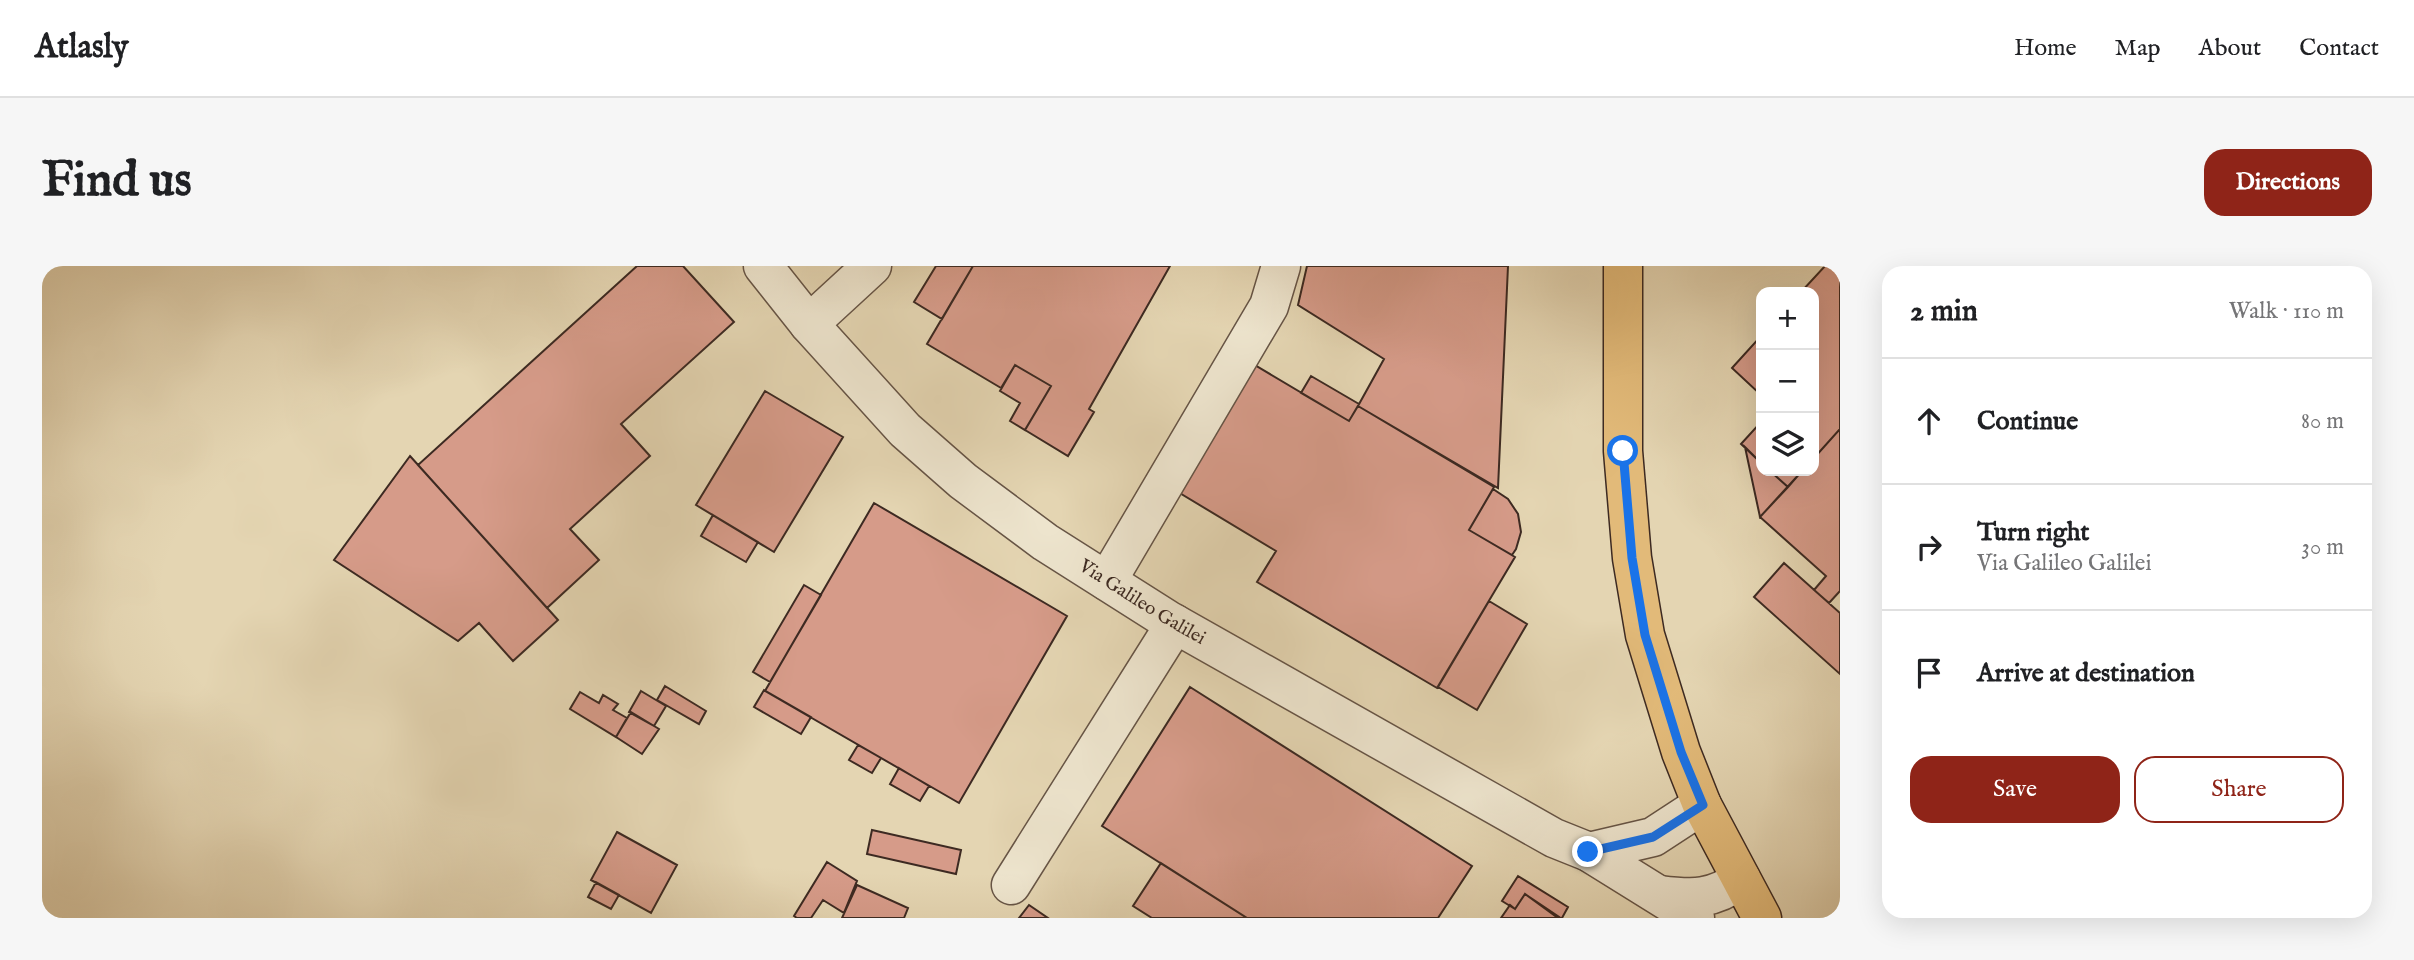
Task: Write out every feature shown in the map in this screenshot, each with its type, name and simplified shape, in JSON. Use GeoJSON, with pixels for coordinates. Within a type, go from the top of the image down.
{"type":"FeatureCollection","features":[{"type":"Feature","properties":{"kind":"main road"},"geometry":{"type":"LineString","coordinates":[[1623,266],[1623,451],[1632,558],[1645,635],[1681,752],[1703,805],[1762,918]]}},
{"type":"Feature","properties":{"kind":"street","name":"Via Galileo Galilei"},"geometry":{"type":"LineString","coordinates":[[763,266],[809,324],[905,430],[963,481],[1045,542],[1175,624],[1554,838],[1588,852],[1695,918]]}},
{"type":"Feature","properties":{"kind":"street"},"geometry":{"type":"LineString","coordinates":[[809,324],[872,266]]}},
{"type":"Feature","properties":{"kind":"street"},"geometry":{"type":"LineString","coordinates":[[1107,581],[1269,306],[1281,266]]}},
{"type":"Feature","properties":{"kind":"street"},"geometry":{"type":"LineString","coordinates":[[1011,885],[1175,624]]}},
{"type":"Feature","properties":{"kind":"street"},"geometry":{"type":"LineString","coordinates":[[1588,852],[1653,837],[1703,805]]}},
{"type":"Feature","properties":{"kind":"street"},"geometry":{"type":"LineString","coordinates":[[1657,895],[1693,899],[1729,888],[1741,878]]}},
{"type":"Feature","properties":{"kind":"building"},"geometry":{"type":"Polygon","coordinates":[[[637,266],[683,266],[734,322],[621,424],[650,456],[570,529],[599,560],[547,608],[418,465],[637,266]]]}},
{"type":"Feature","properties":{"kind":"building"},"geometry":{"type":"Polygon","coordinates":[[[936,266],[973,266],[942,319],[914,302],[936,266]]]}},
{"type":"Feature","properties":{"kind":"building"},"geometry":{"type":"Polygon","coordinates":[[[973,266],[1170,266],[1089,409],[1094,412],[1068,456],[1025,430],[1051,386],[1015,365],[1001,388],[927,344],[973,266]]]}},
{"type":"Feature","properties":{"kind":"building"},"geometry":{"type":"Polygon","coordinates":[[[1307,266],[1508,266],[1498,488],[1358,406],[1384,359],[1298,305],[1307,266]]]}},
{"type":"Feature","properties":{"kind":"building"},"geometry":{"type":"Polygon","coordinates":[[[1825,266],[1840,266],[1840,429],[1819,452],[1819,287],[1806,287],[1825,266]]]}},
{"type":"Feature","properties":{"kind":"building"},"geometry":{"type":"Polygon","coordinates":[[[1756,342],[1756,390],[1732,368],[1756,342]]]}},
{"type":"Feature","properties":{"kind":"building"},"geometry":{"type":"Polygon","coordinates":[[[1243,358],[1349,421],[1358,406],[1494,487],[1469,530],[1515,557],[1437,688],[1257,582],[1276,551],[1168,486],[1243,358]]]}},
{"type":"Feature","properties":{"kind":"building"},"geometry":{"type":"Polygon","coordinates":[[[1015,365],[1051,386],[1025,430],[1010,421],[1020,403],[1000,391],[1015,365]]]}},
{"type":"Feature","properties":{"kind":"building"},"geometry":{"type":"Polygon","coordinates":[[[1311,376],[1359,404],[1349,421],[1301,393],[1311,376]]]}},
{"type":"Feature","properties":{"kind":"building"},"geometry":{"type":"Polygon","coordinates":[[[765,391],[843,437],[774,552],[696,505],[765,391]]]}},
{"type":"Feature","properties":{"kind":"building"},"geometry":{"type":"Polygon","coordinates":[[[1756,428],[1756,458],[1741,444],[1756,428]]]}},
{"type":"Feature","properties":{"kind":"building"},"geometry":{"type":"Polygon","coordinates":[[[1840,429],[1840,591],[1829,603],[1814,590],[1826,576],[1760,517],[1797,476],[1819,476],[1819,452],[1840,429]]]}},
{"type":"Feature","properties":{"kind":"building"},"geometry":{"type":"Polygon","coordinates":[[[1745,447],[1756,458],[1756,476],[1776,476],[1788,487],[1760,517],[1745,447]]]}},
{"type":"Feature","properties":{"kind":"building"},"geometry":{"type":"Polygon","coordinates":[[[410,456],[558,620],[513,661],[479,623],[458,641],[334,560],[410,456]]]}},
{"type":"Feature","properties":{"kind":"building"},"geometry":{"type":"Polygon","coordinates":[[[1776,476],[1798,476],[1788,487],[1776,476]]]}},
{"type":"Feature","properties":{"kind":"building"},"geometry":{"type":"Polygon","coordinates":[[[1493,489],[1508,499],[1518,514],[1521,532],[1512,555],[1469,530],[1493,489]]]}},
{"type":"Feature","properties":{"kind":"building"},"geometry":{"type":"Polygon","coordinates":[[[874,503],[1067,616],[959,803],[765,691],[874,503]]]}},
{"type":"Feature","properties":{"kind":"building"},"geometry":{"type":"Polygon","coordinates":[[[713,515],[758,542],[746,562],[701,536],[713,515]]]}},
{"type":"Feature","properties":{"kind":"building"},"geometry":{"type":"Polygon","coordinates":[[[1784,563],[1840,613],[1840,674],[1754,597],[1784,563]]]}},
{"type":"Feature","properties":{"kind":"building"},"geometry":{"type":"Polygon","coordinates":[[[804,585],[821,595],[770,682],[753,672],[804,585]]]}},
{"type":"Feature","properties":{"kind":"building"},"geometry":{"type":"Polygon","coordinates":[[[1489,601],[1527,624],[1477,710],[1438,687],[1489,601]]]}},
{"type":"Feature","properties":{"kind":"building"},"geometry":{"type":"Polygon","coordinates":[[[665,686],[706,711],[699,724],[657,700],[665,686]]]}},
{"type":"Feature","properties":{"kind":"building"},"geometry":{"type":"Polygon","coordinates":[[[1190,687],[1472,866],[1438,918],[1247,918],[1102,826],[1190,687]]]}},
{"type":"Feature","properties":{"kind":"building"},"geometry":{"type":"Polygon","coordinates":[[[764,690],[811,717],[801,734],[754,707],[764,690]]]}},
{"type":"Feature","properties":{"kind":"building"},"geometry":{"type":"Polygon","coordinates":[[[641,691],[666,706],[654,726],[629,712],[641,691]]]}},
{"type":"Feature","properties":{"kind":"building"},"geometry":{"type":"Polygon","coordinates":[[[580,692],[599,703],[603,695],[618,704],[613,710],[627,718],[616,737],[570,709],[580,692]]]}},
{"type":"Feature","properties":{"kind":"building"},"geometry":{"type":"Polygon","coordinates":[[[631,712],[659,729],[642,754],[616,737],[631,712]]]}},
{"type":"Feature","properties":{"kind":"building"},"geometry":{"type":"Polygon","coordinates":[[[858,745],[881,758],[872,773],[849,760],[858,745]]]}},
{"type":"Feature","properties":{"kind":"building"},"geometry":{"type":"Polygon","coordinates":[[[899,768],[929,786],[920,801],[890,784],[899,768]]]}},
{"type":"Feature","properties":{"kind":"building"},"geometry":{"type":"Polygon","coordinates":[[[872,830],[961,850],[956,874],[867,854],[872,830]]]}},
{"type":"Feature","properties":{"kind":"building"},"geometry":{"type":"Polygon","coordinates":[[[617,832],[677,865],[651,913],[591,880],[617,832]]]}},
{"type":"Feature","properties":{"kind":"building"},"geometry":{"type":"Polygon","coordinates":[[[827,862],[857,881],[844,913],[823,900],[811,918],[797,918],[794,916],[827,862]]]}},
{"type":"Feature","properties":{"kind":"building"},"geometry":{"type":"Polygon","coordinates":[[[1161,863],[1247,918],[1152,918],[1133,906],[1161,863]]]}},
{"type":"Feature","properties":{"kind":"building"},"geometry":{"type":"Polygon","coordinates":[[[1518,876],[1568,907],[1562,918],[1558,918],[1525,894],[1515,909],[1502,901],[1518,876]]]}},
{"type":"Feature","properties":{"kind":"building"},"geometry":{"type":"Polygon","coordinates":[[[596,882],[619,895],[611,909],[588,897],[596,882]]]}},
{"type":"Feature","properties":{"kind":"building"},"geometry":{"type":"Polygon","coordinates":[[[857,885],[908,908],[904,918],[842,918],[857,885]]]}},
{"type":"Feature","properties":{"kind":"building"},"geometry":{"type":"Polygon","coordinates":[[[1525,894],[1559,917],[1501,918],[1510,905],[1515,909],[1525,894]]]}},
{"type":"Feature","properties":{"kind":"building"},"geometry":{"type":"Polygon","coordinates":[[[1029,905],[1048,918],[1019,918],[1029,905]]]}},
{"type":"Feature","properties":{"kind":"route"},"geometry":{"type":"LineString","coordinates":[[1588,852],[1653,837],[1703,805],[1681,752],[1645,635],[1632,558],[1623,451]]}}]}
